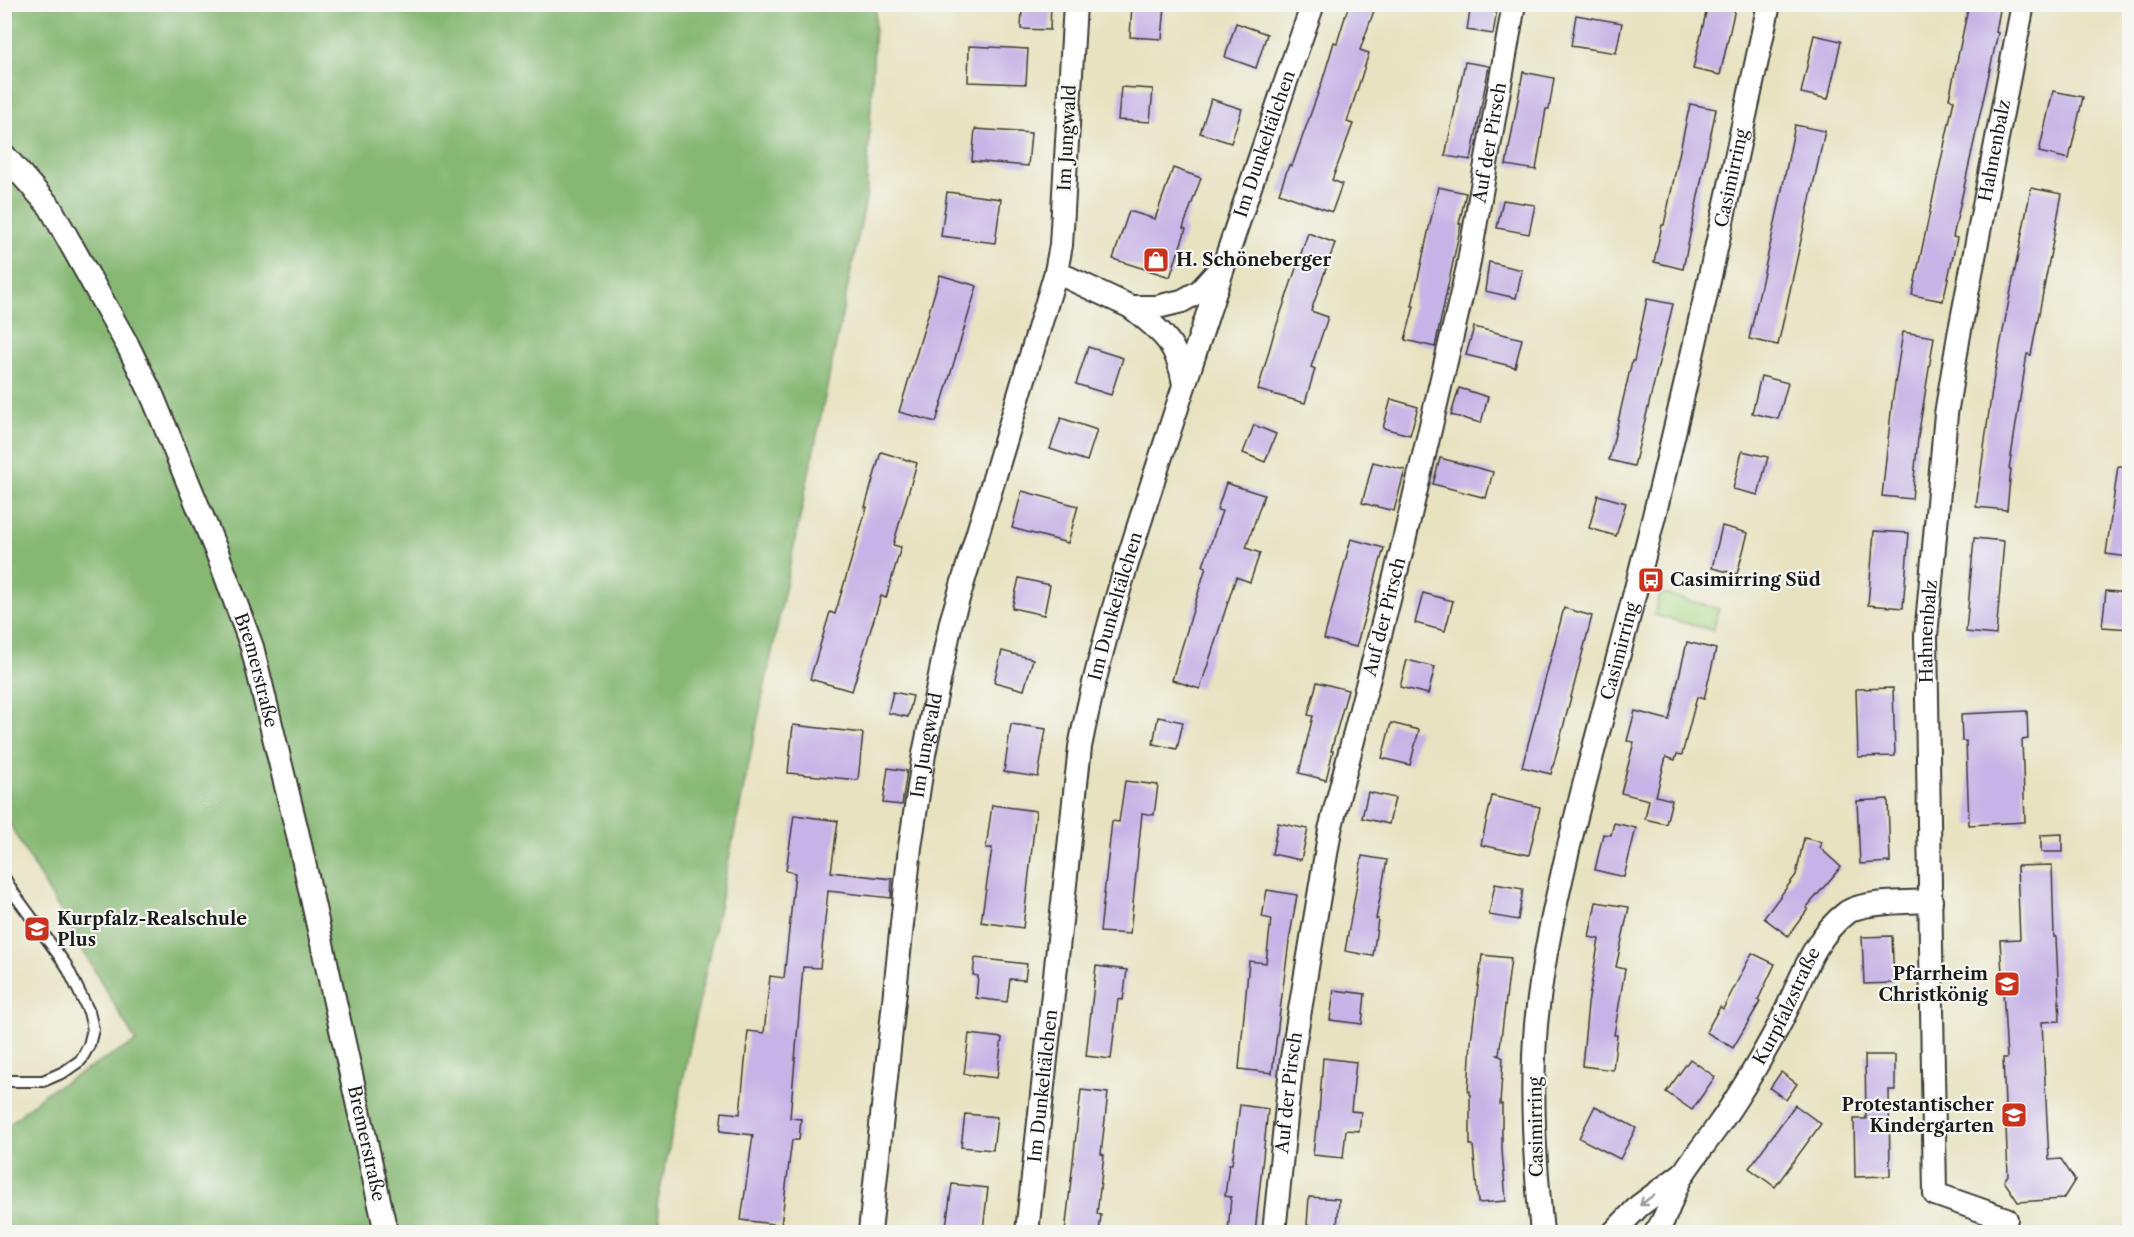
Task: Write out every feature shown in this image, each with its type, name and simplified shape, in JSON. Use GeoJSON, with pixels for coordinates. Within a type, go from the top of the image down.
{"type":"FeatureCollection","features":[{"type":"Feature","properties":{"kind":"street","name":"Im Jungwald"},"geometry":{"type":"LineString","coordinates":[[870,1233],[910,847],[926,743],[951,622],[1056,272],[1061,245],[1075,4]]}},
{"type":"Feature","properties":{"kind":"street","name":"Im Dunkeltälchen"},"geometry":{"type":"LineString","coordinates":[[1027,1233],[1080,747],[1090,697],[1132,542],[1221,268],[1313,4]]}},
{"type":"Feature","properties":{"kind":"street","name":"Auf der Pirsch"},"geometry":{"type":"LineString","coordinates":[[1274,1233],[1292,1058],[1330,831],[1404,544],[1468,267],[1514,4]]}},
{"type":"Feature","properties":{"kind":"street","name":"Casimirring"},"geometry":{"type":"LineString","coordinates":[[1542,1233],[1536,1180],[1534,1106],[1536,1026],[1544,963],[1559,886],[1638,582],[1683,396],[1769,4]]}},
{"type":"Feature","properties":{"kind":"street","name":"Hahnenbalz"},"geometry":{"type":"LineString","coordinates":[[2006,1219],[1935,1194],[1926,636],[1946,414],[1959,335],[2023,4]]}},
{"type":"Feature","properties":{"kind":"street","name":"Bremerstraße"},"geometry":{"type":"LineString","coordinates":[[4,155],[50,207],[128,346],[152,395],[214,545],[252,647],[297,831],[386,1233]]}},
{"type":"Feature","properties":{"kind":"street"},"geometry":{"type":"LineString","coordinates":[[1131,307],[1157,307],[1182,301],[1200,291],[1221,268]]}},
{"type":"Feature","properties":{"kind":"street"},"geometry":{"type":"LineString","coordinates":[[1056,272],[1131,307],[1167,338],[1176,353],[1184,386]]}},
{"type":"Feature","properties":{"kind":"street","name":"Kurpfalzstraße"},"geometry":{"type":"LineString","coordinates":[[1656,1233],[1683,1173],[1749,1079],[1778,1028],[1827,930],[1848,911],[1877,904],[1931,901]]}},
{"type":"Feature","properties":{"kind":"street","name":"Kurpfalzstraße"},"geometry":{"type":"LineString","coordinates":[[1614,1233],[1639,1206],[1683,1173]]}},
{"type":"Feature","properties":{"kind":"lane"},"geometry":{"type":"LineString","coordinates":[[4,876],[12,891],[66,965],[89,1012],[93,1029],[89,1045],[81,1060],[64,1072],[43,1081],[5,1081]]}},
{"type":"Feature","properties":{"kind":"green space"},"geometry":{"type":"Polygon","coordinates":[[[5,5],[876,5],[866,199],[657,1205],[662,1232],[5,1232],[4,1129],[45,1093],[136,1042],[5,816],[5,5]]]}},
{"type":"Feature","properties":{"kind":"green space"},"geometry":{"type":"Polygon","coordinates":[[[1660,593],[1719,609],[1713,630],[1654,615],[1660,593]]]}},
{"type":"Feature","properties":{"kind":"building"},"geometry":{"type":"Polygon","coordinates":[[[1030,4],[1051,4],[1050,30],[1021,29],[1022,9],[1030,10],[1030,4]]]}},
{"type":"Feature","properties":{"kind":"building"},"geometry":{"type":"Polygon","coordinates":[[[1132,4],[1165,6],[1162,39],[1130,37],[1132,4]]]}},
{"type":"Feature","properties":{"kind":"building"},"geometry":{"type":"Polygon","coordinates":[[[1349,4],[1365,4],[1375,8],[1360,50],[1369,53],[1347,122],[1353,124],[1332,180],[1342,184],[1332,212],[1279,193],[1289,165],[1292,166],[1349,4]]]}},
{"type":"Feature","properties":{"kind":"building"},"geometry":{"type":"Polygon","coordinates":[[[1471,4],[1498,4],[1493,34],[1467,30],[1471,4]]]}},
{"type":"Feature","properties":{"kind":"building"},"geometry":{"type":"Polygon","coordinates":[[[1708,4],[1736,4],[1720,75],[1693,69],[1708,4]]]}},
{"type":"Feature","properties":{"kind":"building"},"geometry":{"type":"Polygon","coordinates":[[[1969,4],[2001,4],[1996,32],[1998,33],[1953,237],[1957,238],[1943,301],[1912,295],[1954,100],[1949,99],[1969,4]]]}},
{"type":"Feature","properties":{"kind":"building"},"geometry":{"type":"Polygon","coordinates":[[[1576,15],[1622,23],[1616,53],[1571,46],[1576,15]]]}},
{"type":"Feature","properties":{"kind":"building"},"geometry":{"type":"Polygon","coordinates":[[[1236,23],[1267,34],[1256,68],[1225,57],[1236,23]]]}},
{"type":"Feature","properties":{"kind":"building"},"geometry":{"type":"Polygon","coordinates":[[[1814,35],[1841,41],[1828,99],[1801,93],[1814,35]]]}},
{"type":"Feature","properties":{"kind":"building"},"geometry":{"type":"Polygon","coordinates":[[[969,46],[1028,49],[1026,84],[968,82],[969,46]]]}},
{"type":"Feature","properties":{"kind":"building"},"geometry":{"type":"Polygon","coordinates":[[[1465,62],[1489,66],[1471,160],[1445,156],[1465,62]]]}},
{"type":"Feature","properties":{"kind":"building"},"geometry":{"type":"Polygon","coordinates":[[[1523,72],[1554,78],[1549,109],[1546,109],[1536,170],[1506,165],[1523,72]]]}},
{"type":"Feature","properties":{"kind":"building"},"geometry":{"type":"Polygon","coordinates":[[[1121,87],[1153,89],[1150,122],[1118,120],[1121,87]]]}},
{"type":"Feature","properties":{"kind":"building"},"geometry":{"type":"Polygon","coordinates":[[[2053,91],[2083,97],[2069,159],[2039,152],[2053,91]]]}},
{"type":"Feature","properties":{"kind":"building"},"geometry":{"type":"Polygon","coordinates":[[[1211,99],[1242,109],[1231,143],[1200,133],[1211,99]]]}},
{"type":"Feature","properties":{"kind":"building"},"geometry":{"type":"Polygon","coordinates":[[[1690,104],[1716,109],[1683,269],[1654,262],[1690,104]]]}},
{"type":"Feature","properties":{"kind":"building"},"geometry":{"type":"Polygon","coordinates":[[[1795,125],[1825,131],[1778,345],[1749,339],[1795,125]]]}},
{"type":"Feature","properties":{"kind":"building"},"geometry":{"type":"Polygon","coordinates":[[[975,129],[1031,133],[1028,166],[972,161],[975,129]]]}},
{"type":"Feature","properties":{"kind":"building"},"geometry":{"type":"Polygon","coordinates":[[[1173,168],[1201,178],[1183,228],[1186,229],[1170,277],[1113,259],[1129,211],[1155,219],[1173,168]]]}},
{"type":"Feature","properties":{"kind":"building"},"geometry":{"type":"Polygon","coordinates":[[[1438,187],[1466,193],[1435,347],[1405,340],[1438,187]]]}},
{"type":"Feature","properties":{"kind":"building"},"geometry":{"type":"Polygon","coordinates":[[[2031,188],[2062,194],[2031,355],[2027,354],[2009,469],[2011,469],[2007,510],[1976,507],[1993,382],[2031,188]]]}},
{"type":"Feature","properties":{"kind":"building"},"geometry":{"type":"Polygon","coordinates":[[[947,192],[1001,199],[995,243],[941,236],[947,192]]]}},
{"type":"Feature","properties":{"kind":"building"},"geometry":{"type":"Polygon","coordinates":[[[1503,200],[1535,205],[1529,234],[1497,228],[1503,200]]]}},
{"type":"Feature","properties":{"kind":"building"},"geometry":{"type":"Polygon","coordinates":[[[1308,233],[1335,243],[1311,311],[1328,317],[1311,367],[1315,369],[1305,403],[1258,390],[1274,333],[1308,233]]]}},
{"type":"Feature","properties":{"kind":"building"},"geometry":{"type":"Polygon","coordinates":[[[1489,262],[1522,270],[1516,298],[1485,291],[1489,262]]]}},
{"type":"Feature","properties":{"kind":"building"},"geometry":{"type":"Polygon","coordinates":[[[940,275],[977,286],[936,422],[899,412],[940,275]]]}},
{"type":"Feature","properties":{"kind":"building"},"geometry":{"type":"Polygon","coordinates":[[[1647,299],[1673,304],[1634,466],[1609,460],[1647,299]]]}},
{"type":"Feature","properties":{"kind":"building"},"geometry":{"type":"Polygon","coordinates":[[[1474,327],[1522,339],[1515,367],[1466,355],[1474,327]]]}},
{"type":"Feature","properties":{"kind":"building"},"geometry":{"type":"Polygon","coordinates":[[[1903,332],[1934,337],[1918,438],[1912,499],[1882,496],[1892,403],[1903,332]]]}},
{"type":"Feature","properties":{"kind":"building"},"geometry":{"type":"Polygon","coordinates":[[[1088,347],[1123,358],[1111,395],[1076,384],[1088,347]]]}},
{"type":"Feature","properties":{"kind":"building"},"geometry":{"type":"Polygon","coordinates":[[[1761,376],[1788,383],[1778,419],[1752,413],[1761,376]]]}},
{"type":"Feature","properties":{"kind":"building"},"geometry":{"type":"Polygon","coordinates":[[[1459,388],[1488,397],[1481,423],[1451,415],[1459,388]]]}},
{"type":"Feature","properties":{"kind":"building"},"geometry":{"type":"Polygon","coordinates":[[[1391,399],[1418,407],[1410,435],[1383,428],[1391,399]]]}},
{"type":"Feature","properties":{"kind":"building"},"geometry":{"type":"Polygon","coordinates":[[[1061,418],[1097,430],[1087,461],[1050,449],[1061,418]]]}},
{"type":"Feature","properties":{"kind":"building"},"geometry":{"type":"Polygon","coordinates":[[[1254,425],[1276,434],[1265,462],[1243,453],[1254,425]]]}},
{"type":"Feature","properties":{"kind":"building"},"geometry":{"type":"Polygon","coordinates":[[[1742,451],[1768,457],[1758,495],[1733,489],[1742,451]]]}},
{"type":"Feature","properties":{"kind":"building"},"geometry":{"type":"Polygon","coordinates":[[[881,452],[917,463],[893,545],[901,547],[886,598],[881,596],[852,691],[810,679],[830,612],[835,614],[881,452]]]}},
{"type":"Feature","properties":{"kind":"building"},"geometry":{"type":"Polygon","coordinates":[[[1440,458],[1493,472],[1486,498],[1433,484],[1440,458]]]}},
{"type":"Feature","properties":{"kind":"building"},"geometry":{"type":"Polygon","coordinates":[[[1373,462],[1405,470],[1394,511],[1362,503],[1373,462]]]}},
{"type":"Feature","properties":{"kind":"building"},"geometry":{"type":"Polygon","coordinates":[[[2118,466],[2130,466],[2130,557],[2106,554],[2118,466]]]}},
{"type":"Feature","properties":{"kind":"building"},"geometry":{"type":"Polygon","coordinates":[[[1226,483],[1264,495],[1246,548],[1260,553],[1250,582],[1236,577],[1200,689],[1172,680],[1206,567],[1203,566],[1222,511],[1217,510],[1226,483]]]}},
{"type":"Feature","properties":{"kind":"building"},"geometry":{"type":"Polygon","coordinates":[[[1022,491],[1078,506],[1068,543],[1012,528],[1022,491]]]}},
{"type":"Feature","properties":{"kind":"building"},"geometry":{"type":"Polygon","coordinates":[[[1598,495],[1626,503],[1616,536],[1589,528],[1598,495]]]}},
{"type":"Feature","properties":{"kind":"building"},"geometry":{"type":"Polygon","coordinates":[[[1722,526],[1748,533],[1737,574],[1712,568],[1722,526]]]}},
{"type":"Feature","properties":{"kind":"building"},"geometry":{"type":"Polygon","coordinates":[[[1874,531],[1909,533],[1903,608],[1868,605],[1874,531]]]}},
{"type":"Feature","properties":{"kind":"building"},"geometry":{"type":"Polygon","coordinates":[[[1974,538],[2004,541],[1996,635],[1966,632],[1974,538]]]}},
{"type":"Feature","properties":{"kind":"building"},"geometry":{"type":"Polygon","coordinates":[[[1351,539],[1384,548],[1356,647],[1324,639],[1351,539]]]}},
{"type":"Feature","properties":{"kind":"building"},"geometry":{"type":"Polygon","coordinates":[[[1019,578],[1050,585],[1044,615],[1012,608],[1019,578]]]}},
{"type":"Feature","properties":{"kind":"building"},"geometry":{"type":"Polygon","coordinates":[[[2106,591],[2130,593],[2130,629],[2102,627],[2106,591]]]}},
{"type":"Feature","properties":{"kind":"building"},"geometry":{"type":"Polygon","coordinates":[[[1423,593],[1453,601],[1445,631],[1415,623],[1423,593]]]}},
{"type":"Feature","properties":{"kind":"building"},"geometry":{"type":"Polygon","coordinates":[[[1564,608],[1592,616],[1551,774],[1522,767],[1564,608]]]}},
{"type":"Feature","properties":{"kind":"building"},"geometry":{"type":"Polygon","coordinates":[[[1687,642],[1716,649],[1704,699],[1697,697],[1682,755],[1677,754],[1675,760],[1666,757],[1656,796],[1672,800],[1666,824],[1645,819],[1649,800],[1621,793],[1634,742],[1627,741],[1635,711],[1669,720],[1687,642]]]}},
{"type":"Feature","properties":{"kind":"building"},"geometry":{"type":"Polygon","coordinates":[[[1002,651],[1033,659],[1024,690],[994,682],[1002,651]]]}},
{"type":"Feature","properties":{"kind":"building"},"geometry":{"type":"Polygon","coordinates":[[[1407,660],[1435,667],[1428,694],[1400,687],[1407,660]]]}},
{"type":"Feature","properties":{"kind":"building"},"geometry":{"type":"Polygon","coordinates":[[[1317,682],[1348,690],[1331,751],[1333,751],[1326,780],[1299,773],[1313,716],[1308,715],[1317,682]]]}},
{"type":"Feature","properties":{"kind":"building"},"geometry":{"type":"Polygon","coordinates":[[[1893,688],[1895,756],[1858,757],[1856,689],[1893,688]]]}},
{"type":"Feature","properties":{"kind":"building"},"geometry":{"type":"Polygon","coordinates":[[[893,692],[913,696],[908,717],[888,713],[893,692]]]}},
{"type":"Feature","properties":{"kind":"building"},"geometry":{"type":"Polygon","coordinates":[[[2027,711],[2028,739],[2022,740],[2025,822],[1969,825],[1966,741],[1962,741],[1961,714],[2027,711]]]}},
{"type":"Feature","properties":{"kind":"building"},"geometry":{"type":"Polygon","coordinates":[[[1158,717],[1183,722],[1177,749],[1153,744],[1158,717]]]}},
{"type":"Feature","properties":{"kind":"building"},"geometry":{"type":"Polygon","coordinates":[[[1391,723],[1419,730],[1410,765],[1382,758],[1391,723]]]}},
{"type":"Feature","properties":{"kind":"building"},"geometry":{"type":"Polygon","coordinates":[[[1011,724],[1046,729],[1038,777],[1004,772],[1011,724]]]}},
{"type":"Feature","properties":{"kind":"building"},"geometry":{"type":"Polygon","coordinates":[[[793,725],[863,733],[858,780],[788,773],[793,725]]]}},
{"type":"Feature","properties":{"kind":"building"},"geometry":{"type":"Polygon","coordinates":[[[888,768],[907,771],[902,805],[883,803],[888,768]]]}},
{"type":"Feature","properties":{"kind":"building"},"geometry":{"type":"Polygon","coordinates":[[[1125,781],[1158,785],[1154,815],[1142,813],[1130,934],[1100,932],[1112,821],[1119,822],[1125,781]]]}},
{"type":"Feature","properties":{"kind":"building"},"geometry":{"type":"Polygon","coordinates":[[[1368,792],[1395,798],[1389,824],[1362,818],[1368,792]]]}},
{"type":"Feature","properties":{"kind":"building"},"geometry":{"type":"Polygon","coordinates":[[[1492,796],[1540,807],[1529,855],[1481,845],[1492,796]]]}},
{"type":"Feature","properties":{"kind":"building"},"geometry":{"type":"Polygon","coordinates":[[[1888,799],[1890,862],[1860,864],[1857,801],[1888,799]]]}},
{"type":"Feature","properties":{"kind":"building"},"geometry":{"type":"Polygon","coordinates":[[[992,805],[1036,811],[1023,928],[981,922],[992,848],[986,848],[992,805]]]}},
{"type":"Feature","properties":{"kind":"building"},"geometry":{"type":"Polygon","coordinates":[[[794,815],[838,821],[831,872],[892,879],[891,898],[828,891],[820,968],[803,967],[790,1118],[801,1119],[799,1140],[792,1140],[781,1225],[741,1220],[753,1135],[720,1131],[722,1112],[740,1114],[748,1031],[764,1033],[770,976],[784,978],[795,873],[786,871],[794,815]]]}},
{"type":"Feature","properties":{"kind":"building"},"geometry":{"type":"Polygon","coordinates":[[[1278,823],[1308,829],[1301,860],[1272,854],[1278,823]]]}},
{"type":"Feature","properties":{"kind":"building"},"geometry":{"type":"Polygon","coordinates":[[[1614,823],[1636,828],[1624,877],[1595,870],[1603,834],[1611,835],[1614,823]]]}},
{"type":"Feature","properties":{"kind":"building"},"geometry":{"type":"Polygon","coordinates":[[[2062,834],[2062,852],[2041,852],[2041,835],[2062,834]]]}},
{"type":"Feature","properties":{"kind":"building"},"geometry":{"type":"Polygon","coordinates":[[[1804,838],[1822,842],[1820,848],[1841,867],[1806,908],[1808,909],[1788,936],[1764,918],[1796,875],[1804,838]]]}},
{"type":"Feature","properties":{"kind":"building"},"geometry":{"type":"Polygon","coordinates":[[[1362,856],[1387,860],[1376,919],[1378,919],[1373,956],[1345,951],[1362,856]]]}},
{"type":"Feature","properties":{"kind":"building"},"geometry":{"type":"Polygon","coordinates":[[[2052,865],[2060,1021],[2042,1022],[2049,1160],[2061,1159],[2075,1180],[2063,1199],[2018,1202],[2004,1181],[2008,1175],[2003,1058],[2007,1058],[2000,940],[2020,939],[2017,866],[2052,865]]]}},
{"type":"Feature","properties":{"kind":"building"},"geometry":{"type":"Polygon","coordinates":[[[1495,884],[1523,889],[1518,920],[1489,915],[1495,884]]]}},
{"type":"Feature","properties":{"kind":"building"},"geometry":{"type":"Polygon","coordinates":[[[1267,890],[1297,895],[1272,1073],[1239,1069],[1249,961],[1266,963],[1271,919],[1262,917],[1267,890]]]}},
{"type":"Feature","properties":{"kind":"building"},"geometry":{"type":"Polygon","coordinates":[[[1596,902],[1629,907],[1616,967],[1625,969],[1614,1035],[1617,1035],[1613,1070],[1582,1066],[1588,1004],[1599,939],[1589,937],[1596,902]]]}},
{"type":"Feature","properties":{"kind":"building"},"geometry":{"type":"Polygon","coordinates":[[[1892,936],[1894,983],[1864,984],[1862,937],[1892,936]]]}},
{"type":"Feature","properties":{"kind":"building"},"geometry":{"type":"Polygon","coordinates":[[[1752,953],[1775,964],[1758,1000],[1760,1002],[1733,1048],[1706,1032],[1720,1007],[1723,1009],[1752,953]]]}},
{"type":"Feature","properties":{"kind":"building"},"geometry":{"type":"Polygon","coordinates":[[[1482,955],[1511,958],[1498,1055],[1503,1058],[1500,1104],[1502,1104],[1502,1150],[1506,1201],[1478,1203],[1473,1145],[1470,1145],[1470,1091],[1468,1091],[1471,1041],[1482,955]]]}},
{"type":"Feature","properties":{"kind":"building"},"geometry":{"type":"Polygon","coordinates":[[[975,958],[1027,964],[1025,980],[1010,979],[1007,1002],[976,998],[978,976],[973,975],[975,958]]]}},
{"type":"Feature","properties":{"kind":"building"},"geometry":{"type":"Polygon","coordinates":[[[1096,966],[1127,970],[1123,1000],[1118,999],[1111,1059],[1086,1056],[1096,966]]]}},
{"type":"Feature","properties":{"kind":"building"},"geometry":{"type":"Polygon","coordinates":[[[1334,990],[1365,994],[1362,1024],[1330,1020],[1334,990]]]}},
{"type":"Feature","properties":{"kind":"building"},"geometry":{"type":"Polygon","coordinates":[[[969,1034],[1002,1038],[997,1078],[964,1074],[969,1034]]]}},
{"type":"Feature","properties":{"kind":"building"},"geometry":{"type":"Polygon","coordinates":[[[1865,1055],[1895,1055],[1895,1090],[1889,1090],[1890,1176],[1855,1177],[1854,1119],[1866,1119],[1865,1055]]]}},
{"type":"Feature","properties":{"kind":"building"},"geometry":{"type":"Polygon","coordinates":[[[1323,1058],[1356,1062],[1351,1111],[1361,1112],[1359,1131],[1346,1130],[1343,1158],[1313,1155],[1316,1127],[1318,1127],[1323,1058]]]}},
{"type":"Feature","properties":{"kind":"building"},"geometry":{"type":"Polygon","coordinates":[[[1690,1059],[1715,1077],[1692,1110],[1666,1092],[1690,1059]]]}},
{"type":"Feature","properties":{"kind":"building"},"geometry":{"type":"Polygon","coordinates":[[[1781,1072],[1797,1084],[1786,1100],[1770,1088],[1781,1072]]]}},
{"type":"Feature","properties":{"kind":"building"},"geometry":{"type":"Polygon","coordinates":[[[1081,1090],[1108,1093],[1097,1214],[1101,1215],[1099,1233],[1065,1233],[1081,1090]]]}},
{"type":"Feature","properties":{"kind":"building"},"geometry":{"type":"Polygon","coordinates":[[[1240,1105],[1268,1109],[1255,1233],[1228,1233],[1231,1197],[1225,1196],[1240,1105]]]}},
{"type":"Feature","properties":{"kind":"building"},"geometry":{"type":"Polygon","coordinates":[[[1795,1105],[1821,1124],[1775,1187],[1749,1168],[1795,1105]]]}},
{"type":"Feature","properties":{"kind":"building"},"geometry":{"type":"Polygon","coordinates":[[[1595,1106],[1636,1128],[1620,1159],[1579,1138],[1595,1106]]]}},
{"type":"Feature","properties":{"kind":"building"},"geometry":{"type":"Polygon","coordinates":[[[965,1114],[997,1117],[993,1150],[961,1147],[965,1114]]]}},
{"type":"Feature","properties":{"kind":"building"},"geometry":{"type":"Polygon","coordinates":[[[952,1184],[988,1188],[983,1230],[946,1226],[952,1184]]]}},
{"type":"Feature","properties":{"kind":"building"},"geometry":{"type":"Polygon","coordinates":[[[1309,1197],[1339,1199],[1337,1228],[1307,1225],[1309,1197]]]}},
{"type":"Feature","properties":{"kind":"place","name":"H. Schöneberger"},"geometry":{"type":"Point","coordinates":[1156,260]}},
{"type":"Feature","properties":{"kind":"place","name":"Casimirring Süd"},"geometry":{"type":"Point","coordinates":[1651,580]}},
{"type":"Feature","properties":{"kind":"place","name":"Kurpfalz-Realschule Plus"},"geometry":{"type":"Point","coordinates":[37,929]}},
{"type":"Feature","properties":{"kind":"place","name":"Pfarrheim Christkönig"},"geometry":{"type":"Point","coordinates":[2007,984]}},
{"type":"Feature","properties":{"kind":"place","name":"Protestantischer Kindergarten"},"geometry":{"type":"Point","coordinates":[2014,1115]}}]}
